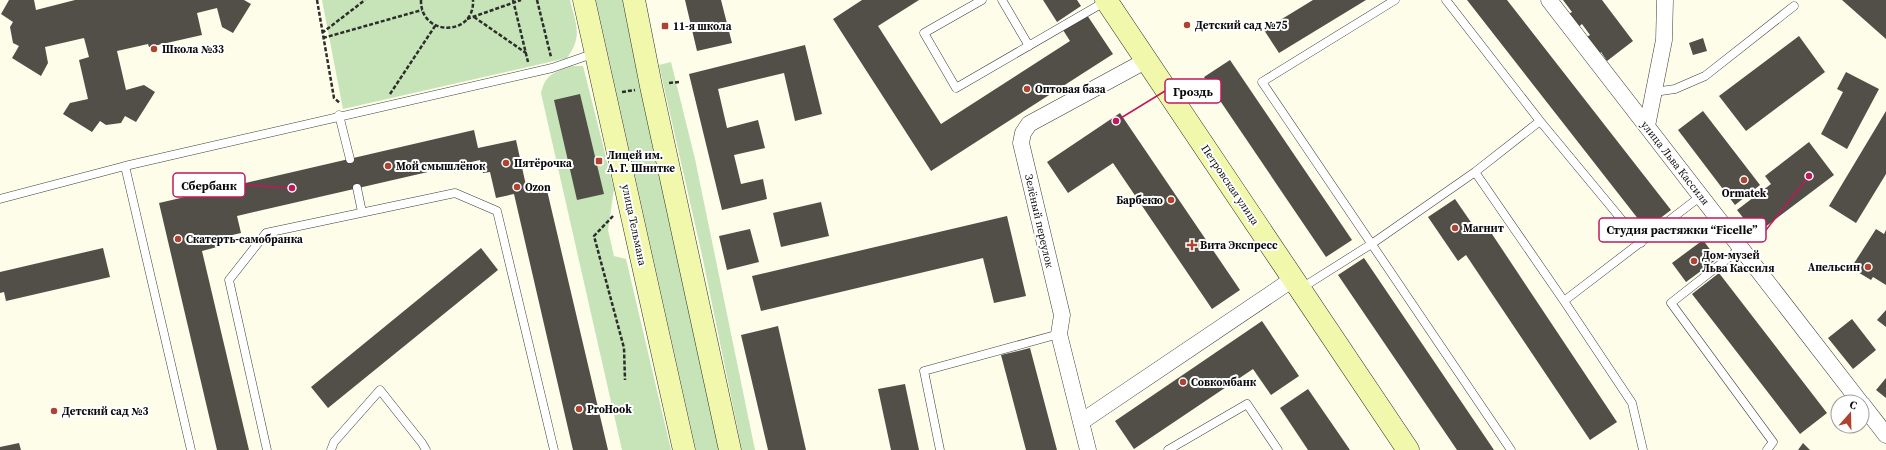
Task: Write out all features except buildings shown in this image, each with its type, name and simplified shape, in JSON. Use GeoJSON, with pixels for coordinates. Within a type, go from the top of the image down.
{"type":"FeatureCollection","features":[{"type":"Feature","properties":{"kind":"main road","name":"улица Тельмана"},"geometry":{"type":"LineString","coordinates":[[584,0],[684,450]]}},
{"type":"Feature","properties":{"kind":"main road"},"geometry":{"type":"LineString","coordinates":[[634,0],[654,102],[730,450]]}},
{"type":"Feature","properties":{"kind":"main road","name":"Петровская улица"},"geometry":{"type":"LineString","coordinates":[[1106,0],[1408,450]]}},
{"type":"Feature","properties":{"kind":"street","name":"улица Льва Кассиля"},"geometry":{"type":"LineString","coordinates":[[1549,0],[1854,394]]}},
{"type":"Feature","properties":{"kind":"street"},"geometry":{"type":"LineString","coordinates":[[1647,126],[1664,40],[1665,0]]}},
{"type":"Feature","properties":{"kind":"street","name":"Зелёный переулок"},"geometry":{"type":"LineString","coordinates":[[1088,450],[1059,334],[1062,315],[1021,143],[1023,133],[1029,124],[1147,60]]}},
{"type":"Feature","properties":{"kind":"street"},"geometry":{"type":"LineString","coordinates":[[1081,422],[1296,284]]}},
{"type":"Feature","properties":{"kind":"street","name":"улица Льва Кассиля"},"geometry":{"type":"LineString","coordinates":[[1870,415],[1886,435]]}},
{"type":"Feature","properties":{"kind":"lane"},"geometry":{"type":"LineString","coordinates":[[982,0],[924,33],[956,88],[1106,0]]}},
{"type":"Feature","properties":{"kind":"lane"},"geometry":{"type":"LineString","coordinates":[[1002,0],[1029,46]]}},
{"type":"Feature","properties":{"kind":"lane"},"geometry":{"type":"LineString","coordinates":[[1395,0],[1262,82],[1373,243],[1511,450]]}},
{"type":"Feature","properties":{"kind":"lane"},"geometry":{"type":"LineString","coordinates":[[1446,0],[1540,121],[1641,243]]}},
{"type":"Feature","properties":{"kind":"lane"},"geometry":{"type":"LineString","coordinates":[[1654,92],[1675,89],[1705,76],[1794,6]]}},
{"type":"Feature","properties":{"kind":"lane"},"geometry":{"type":"LineString","coordinates":[[0,199],[125,166],[339,115],[552,68],[596,52]]}},
{"type":"Feature","properties":{"kind":"lane"},"geometry":{"type":"LineString","coordinates":[[339,115],[350,159]]}},
{"type":"Feature","properties":{"kind":"lane"},"geometry":{"type":"LineString","coordinates":[[1296,284],[1373,243],[1475,172],[1540,121]]}},
{"type":"Feature","properties":{"kind":"lane"},"geometry":{"type":"LineString","coordinates":[[125,166],[191,450]]}},
{"type":"Feature","properties":{"kind":"lane"},"geometry":{"type":"LineString","coordinates":[[1475,172],[1632,403],[1643,450]]}},
{"type":"Feature","properties":{"kind":"lane"},"geometry":{"type":"LineString","coordinates":[[357,188],[362,212]]}},
{"type":"Feature","properties":{"kind":"lane"},"geometry":{"type":"LineString","coordinates":[[267,450],[230,280],[266,232],[455,193],[497,211],[554,450]]}},
{"type":"Feature","properties":{"kind":"lane"},"geometry":{"type":"LineString","coordinates":[[1564,301],[1700,196]]}},
{"type":"Feature","properties":{"kind":"lane"},"geometry":{"type":"LineString","coordinates":[[1741,248],[1671,303],[1773,442],[1767,450]]}},
{"type":"Feature","properties":{"kind":"lane"},"geometry":{"type":"LineString","coordinates":[[940,450],[924,371],[1059,334]]}},
{"type":"Feature","properties":{"kind":"lane"},"geometry":{"type":"LineString","coordinates":[[331,450],[334,442],[380,390],[426,450]]}},
{"type":"Feature","properties":{"kind":"lane"},"geometry":{"type":"LineString","coordinates":[[1168,450],[1247,404],[1278,450]]}},
{"type":"Feature","properties":{"kind":"path"},"geometry":{"type":"LineString","coordinates":[[316,0],[334,98],[343,106],[339,115]]}},
{"type":"Feature","properties":{"kind":"path"},"geometry":{"type":"LineString","coordinates":[[322,33],[365,0]]}},
{"type":"Feature","properties":{"kind":"path"},"geometry":{"type":"LineString","coordinates":[[421,0],[422,10],[426,18],[435,26],[449,28],[457,27],[467,19],[514,1],[521,0]]}},
{"type":"Feature","properties":{"kind":"path"},"geometry":{"type":"LineString","coordinates":[[467,19],[472,9],[473,0]]}},
{"type":"Feature","properties":{"kind":"path"},"geometry":{"type":"LineString","coordinates":[[537,0],[550,57],[556,56]]}},
{"type":"Feature","properties":{"kind":"path"},"geometry":{"type":"LineString","coordinates":[[514,1],[528,63]]}},
{"type":"Feature","properties":{"kind":"path"},"geometry":{"type":"LineString","coordinates":[[323,38],[422,10]]}},
{"type":"Feature","properties":{"kind":"path"},"geometry":{"type":"LineString","coordinates":[[474,17],[526,53]]}},
{"type":"Feature","properties":{"kind":"path"},"geometry":{"type":"LineString","coordinates":[[389,96],[435,26]]}},
{"type":"Feature","properties":{"kind":"path"},"geometry":{"type":"LineString","coordinates":[[614,214],[594,236],[624,348],[625,380]]}},
{"type":"Feature","properties":{"kind":"green space"},"geometry":{"type":"Polygon","coordinates":[[[322,0],[570,0],[576,24],[577,37],[567,58],[343,109],[322,0]]]}},
{"type":"Feature","properties":{"kind":"green space"},"geometry":{"type":"Polygon","coordinates":[[[596,0],[624,0],[721,450],[696,450],[596,0]]]}},
{"type":"Feature","properties":{"kind":"green space"},"geometry":{"type":"Polygon","coordinates":[[[671,62],[695,159],[755,450],[742,450],[702,255],[659,65],[671,62]]]}},
{"type":"Feature","properties":{"kind":"green space"},"geometry":{"type":"Polygon","coordinates":[[[571,66],[583,66],[614,189],[608,230],[614,256],[626,259],[671,450],[622,450],[541,93],[545,82],[551,75],[559,70],[571,66]]]}},
{"type":"Feature","properties":{"kind":"place","name":"Детский сад №75"},"geometry":{"type":"Point","coordinates":[1187,25]}},
{"type":"Feature","properties":{"kind":"place","name":"11-я школа"},"geometry":{"type":"Point","coordinates":[665,26]}},
{"type":"Feature","properties":{"kind":"place","name":"Школа №33"},"geometry":{"type":"Point","coordinates":[154,49]}},
{"type":"Feature","properties":{"kind":"place","name":"Оптовая база"},"geometry":{"type":"Point","coordinates":[1027,89]}},
{"type":"Feature","properties":{"kind":"place","name":"Гроздь"},"geometry":{"type":"Point","coordinates":[1116,121]}},
{"type":"Feature","properties":{"kind":"place","name":"Лицей им. А. Г. Шнитке"},"geometry":{"type":"Point","coordinates":[599,161]}},
{"type":"Feature","properties":{"kind":"place","name":"Пятёрочка"},"geometry":{"type":"Point","coordinates":[506,163]}},
{"type":"Feature","properties":{"kind":"place","name":"Мой смышлёнок"},"geometry":{"type":"Point","coordinates":[388,166]}},
{"type":"Feature","properties":{"kind":"place","name":"Студия растяжки “Ficelle”"},"geometry":{"type":"Point","coordinates":[1809,176]}},
{"type":"Feature","properties":{"kind":"place","name":"Ormatek"},"geometry":{"type":"Point","coordinates":[1744,180]}},
{"type":"Feature","properties":{"kind":"place","name":"Ozon"},"geometry":{"type":"Point","coordinates":[517,187]}},
{"type":"Feature","properties":{"kind":"place","name":"Сбербанк"},"geometry":{"type":"Point","coordinates":[292,188]}},
{"type":"Feature","properties":{"kind":"place","name":"Барбекю"},"geometry":{"type":"Point","coordinates":[1171,200]}},
{"type":"Feature","properties":{"kind":"place","name":"Магнит"},"geometry":{"type":"Point","coordinates":[1455,228]}},
{"type":"Feature","properties":{"kind":"place","name":"Скатерть-самобранка"},"geometry":{"type":"Point","coordinates":[178,239]}},
{"type":"Feature","properties":{"kind":"place","name":"Вита Экспресс"},"geometry":{"type":"Point","coordinates":[1192,245]}},
{"type":"Feature","properties":{"kind":"place","name":"Дом-музей Льва Кассиля"},"geometry":{"type":"Point","coordinates":[1694,261]}},
{"type":"Feature","properties":{"kind":"place","name":"Апельсин"},"geometry":{"type":"Point","coordinates":[1868,267]}},
{"type":"Feature","properties":{"kind":"place","name":"Совкомбанк"},"geometry":{"type":"Point","coordinates":[1183,382]}},
{"type":"Feature","properties":{"kind":"place","name":"ProHook"},"geometry":{"type":"Point","coordinates":[579,409]}},
{"type":"Feature","properties":{"kind":"place","name":"Детский сад №3"},"geometry":{"type":"Point","coordinates":[54,411]}}]}
